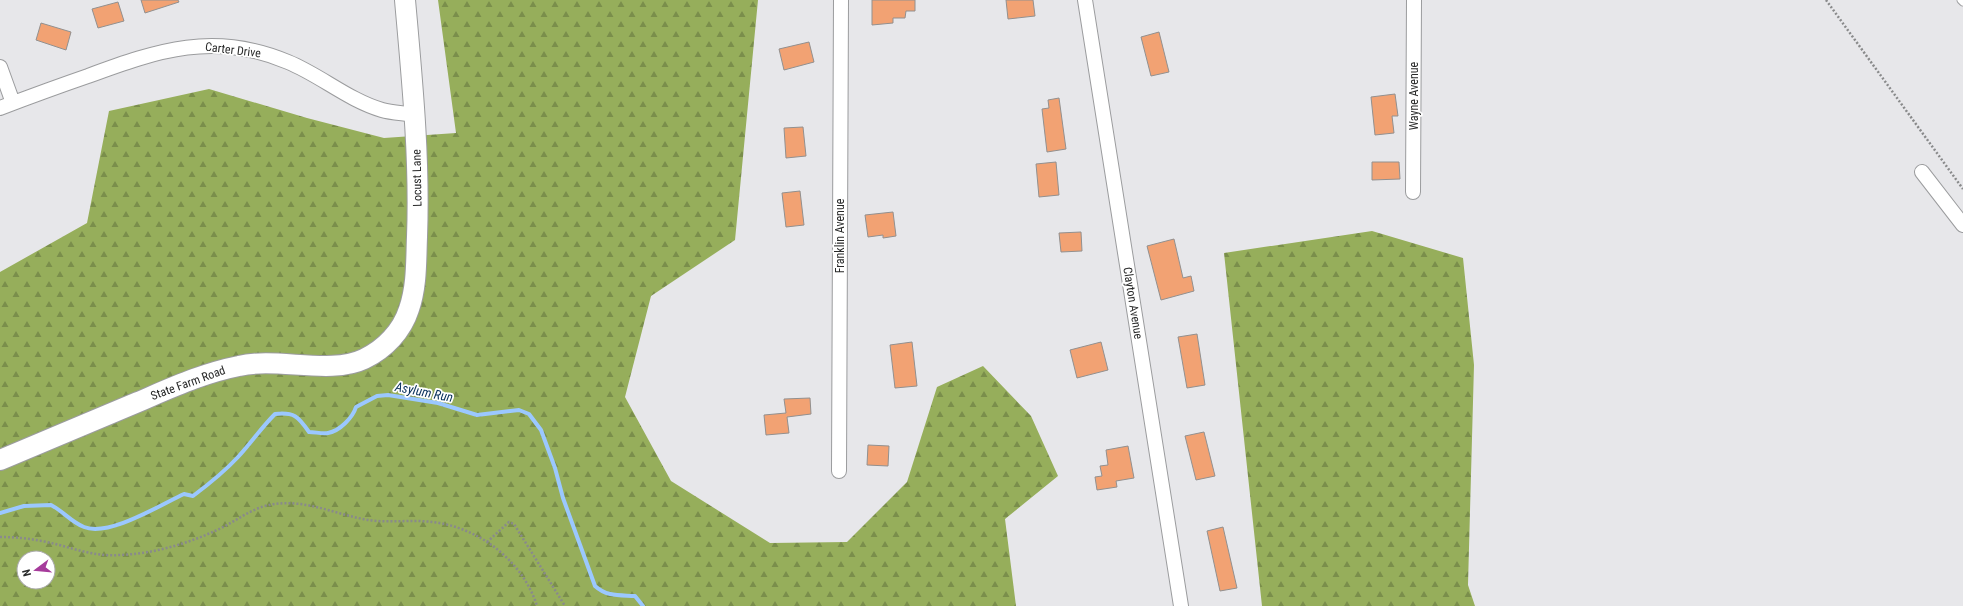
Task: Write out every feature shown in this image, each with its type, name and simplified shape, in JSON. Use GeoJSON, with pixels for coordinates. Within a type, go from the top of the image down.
{"type":"FeatureCollection","features":[{"type":"Feature","properties":{"kind":"street","name":"Locust Lane"},"geometry":{"type":"LineString","coordinates":[[384,347],[399,330],[409,310],[415,281],[418,205],[415,115],[405,0]]}},
{"type":"Feature","properties":{"kind":"street","name":"Franklin Avenue"},"geometry":{"type":"LineString","coordinates":[[839,471],[841,0]]}},
{"type":"Feature","properties":{"kind":"street","name":"Clayton Avenue"},"geometry":{"type":"LineString","coordinates":[[1085,0],[1182,606]]}},
{"type":"Feature","properties":{"kind":"street","name":"Wayne Avenue"},"geometry":{"type":"LineString","coordinates":[[1414,0],[1414,192]]}},
{"type":"Feature","properties":{"kind":"street","name":"Carter Drive"},"geometry":{"type":"LineString","coordinates":[[0,108],[141,56],[179,48],[206,45],[264,53],[288,62],[382,110],[415,115]]}},
{"type":"Feature","properties":{"kind":"street"},"geometry":{"type":"LineString","coordinates":[[0,67],[14,103]]}},
{"type":"Feature","properties":{"kind":"street"},"geometry":{"type":"LineString","coordinates":[[1922,172],[1963,225]]}},
{"type":"Feature","properties":{"kind":"street","name":"State Farm Road"},"geometry":{"type":"LineString","coordinates":[[0,460],[201,376],[240,365],[279,363],[337,365],[362,360],[384,347]]}},
{"type":"Feature","properties":{"kind":"path"},"geometry":{"type":"LineString","coordinates":[[1826,0],[1963,189]]}},
{"type":"Feature","properties":{"kind":"path"},"geometry":{"type":"LineString","coordinates":[[0,537],[31,539],[98,554],[118,556],[150,552],[219,530],[263,506],[282,503],[320,507],[374,521],[420,521],[443,523],[464,530],[487,542],[501,552],[518,569],[533,594],[537,606]]}},
{"type":"Feature","properties":{"kind":"path"},"geometry":{"type":"LineString","coordinates":[[487,542],[509,522],[514,524],[565,606]]}},
{"type":"Feature","properties":{"kind":"green space"},"geometry":{"type":"Polygon","coordinates":[[[438,0],[758,0],[735,240],[651,296],[625,397],[671,481],[770,543],[847,542],[907,482],[937,387],[983,366],[1031,416],[1058,476],[1005,519],[1016,606],[0,606],[0,272],[87,223],[109,111],[209,89],[307,118],[384,138],[456,133],[438,0]]]}},
{"type":"Feature","properties":{"kind":"green space"},"geometry":{"type":"Polygon","coordinates":[[[1372,231],[1463,258],[1474,365],[1468,585],[1475,606],[1262,606],[1224,253],[1372,231]]]}},
{"type":"Feature","properties":{"kind":"building"},"geometry":{"type":"Polygon","coordinates":[[[141,0],[178,0],[179,2],[145,13],[141,0]]]}},
{"type":"Feature","properties":{"kind":"building"},"geometry":{"type":"Polygon","coordinates":[[[872,0],[915,0],[915,11],[906,11],[905,18],[893,18],[893,23],[872,25],[872,0]]]}},
{"type":"Feature","properties":{"kind":"building"},"geometry":{"type":"Polygon","coordinates":[[[1006,0],[1033,0],[1035,16],[1008,19],[1006,0]]]}},
{"type":"Feature","properties":{"kind":"building"},"geometry":{"type":"Polygon","coordinates":[[[118,2],[124,21],[98,28],[92,9],[118,2]]]}},
{"type":"Feature","properties":{"kind":"building"},"geometry":{"type":"Polygon","coordinates":[[[41,23],[71,32],[66,50],[36,40],[41,23]]]}},
{"type":"Feature","properties":{"kind":"building"},"geometry":{"type":"Polygon","coordinates":[[[1159,32],[1169,72],[1151,76],[1141,37],[1159,32]]]}},
{"type":"Feature","properties":{"kind":"building"},"geometry":{"type":"Polygon","coordinates":[[[809,42],[814,62],[784,70],[779,49],[809,42]]]}},
{"type":"Feature","properties":{"kind":"building"},"geometry":{"type":"Polygon","coordinates":[[[1395,94],[1398,116],[1392,116],[1394,133],[1375,135],[1371,97],[1395,94]]]}},
{"type":"Feature","properties":{"kind":"building"},"geometry":{"type":"Polygon","coordinates":[[[1059,98],[1066,149],[1047,152],[1042,109],[1049,108],[1048,100],[1059,98]]]}},
{"type":"Feature","properties":{"kind":"building"},"geometry":{"type":"Polygon","coordinates":[[[803,127],[806,156],[786,158],[784,128],[803,127]]]}},
{"type":"Feature","properties":{"kind":"building"},"geometry":{"type":"Polygon","coordinates":[[[1056,162],[1059,195],[1039,197],[1036,164],[1056,162]]]}},
{"type":"Feature","properties":{"kind":"building"},"geometry":{"type":"Polygon","coordinates":[[[1372,162],[1399,162],[1400,179],[1372,180],[1372,162]]]}},
{"type":"Feature","properties":{"kind":"building"},"geometry":{"type":"Polygon","coordinates":[[[800,191],[804,225],[786,227],[782,193],[800,191]]]}},
{"type":"Feature","properties":{"kind":"building"},"geometry":{"type":"Polygon","coordinates":[[[893,212],[896,236],[883,238],[883,235],[868,237],[865,215],[893,212]]]}},
{"type":"Feature","properties":{"kind":"building"},"geometry":{"type":"Polygon","coordinates":[[[1081,232],[1082,251],[1061,252],[1059,233],[1081,232]]]}},
{"type":"Feature","properties":{"kind":"building"},"geometry":{"type":"Polygon","coordinates":[[[1174,239],[1183,278],[1191,276],[1194,291],[1161,300],[1147,246],[1174,239]]]}},
{"type":"Feature","properties":{"kind":"building"},"geometry":{"type":"Polygon","coordinates":[[[1197,334],[1205,385],[1187,388],[1178,337],[1197,334]]]}},
{"type":"Feature","properties":{"kind":"building"},"geometry":{"type":"Polygon","coordinates":[[[912,342],[917,386],[895,388],[890,345],[912,342]]]}},
{"type":"Feature","properties":{"kind":"building"},"geometry":{"type":"Polygon","coordinates":[[[1101,342],[1108,370],[1077,378],[1070,350],[1101,342]]]}},
{"type":"Feature","properties":{"kind":"building"},"geometry":{"type":"Polygon","coordinates":[[[810,398],[811,414],[787,417],[789,433],[766,435],[764,415],[786,413],[784,399],[810,398]]]}},
{"type":"Feature","properties":{"kind":"building"},"geometry":{"type":"Polygon","coordinates":[[[1204,432],[1215,476],[1196,480],[1185,436],[1204,432]]]}},
{"type":"Feature","properties":{"kind":"building"},"geometry":{"type":"Polygon","coordinates":[[[868,445],[889,446],[888,466],[867,465],[868,445]]]}},
{"type":"Feature","properties":{"kind":"building"},"geometry":{"type":"Polygon","coordinates":[[[1128,446],[1134,478],[1116,481],[1117,487],[1097,490],[1095,477],[1102,476],[1100,466],[1108,465],[1106,450],[1128,446]]]}},
{"type":"Feature","properties":{"kind":"building"},"geometry":{"type":"Polygon","coordinates":[[[1223,527],[1237,588],[1220,591],[1207,531],[1223,527]]]}},
{"type":"Feature","properties":{"kind":"waterway","name":"Asylum Run"},"geometry":{"type":"LineString","coordinates":[[0,513],[24,506],[51,505],[84,527],[94,529],[107,528],[120,524],[184,494],[193,496],[233,462],[275,414],[295,416],[302,422],[309,432],[326,433],[337,430],[349,419],[356,407],[377,396],[388,395],[438,403],[477,415],[519,410],[529,414],[541,430],[555,468],[563,498],[595,586],[609,594],[635,596],[643,606]]}}]}
